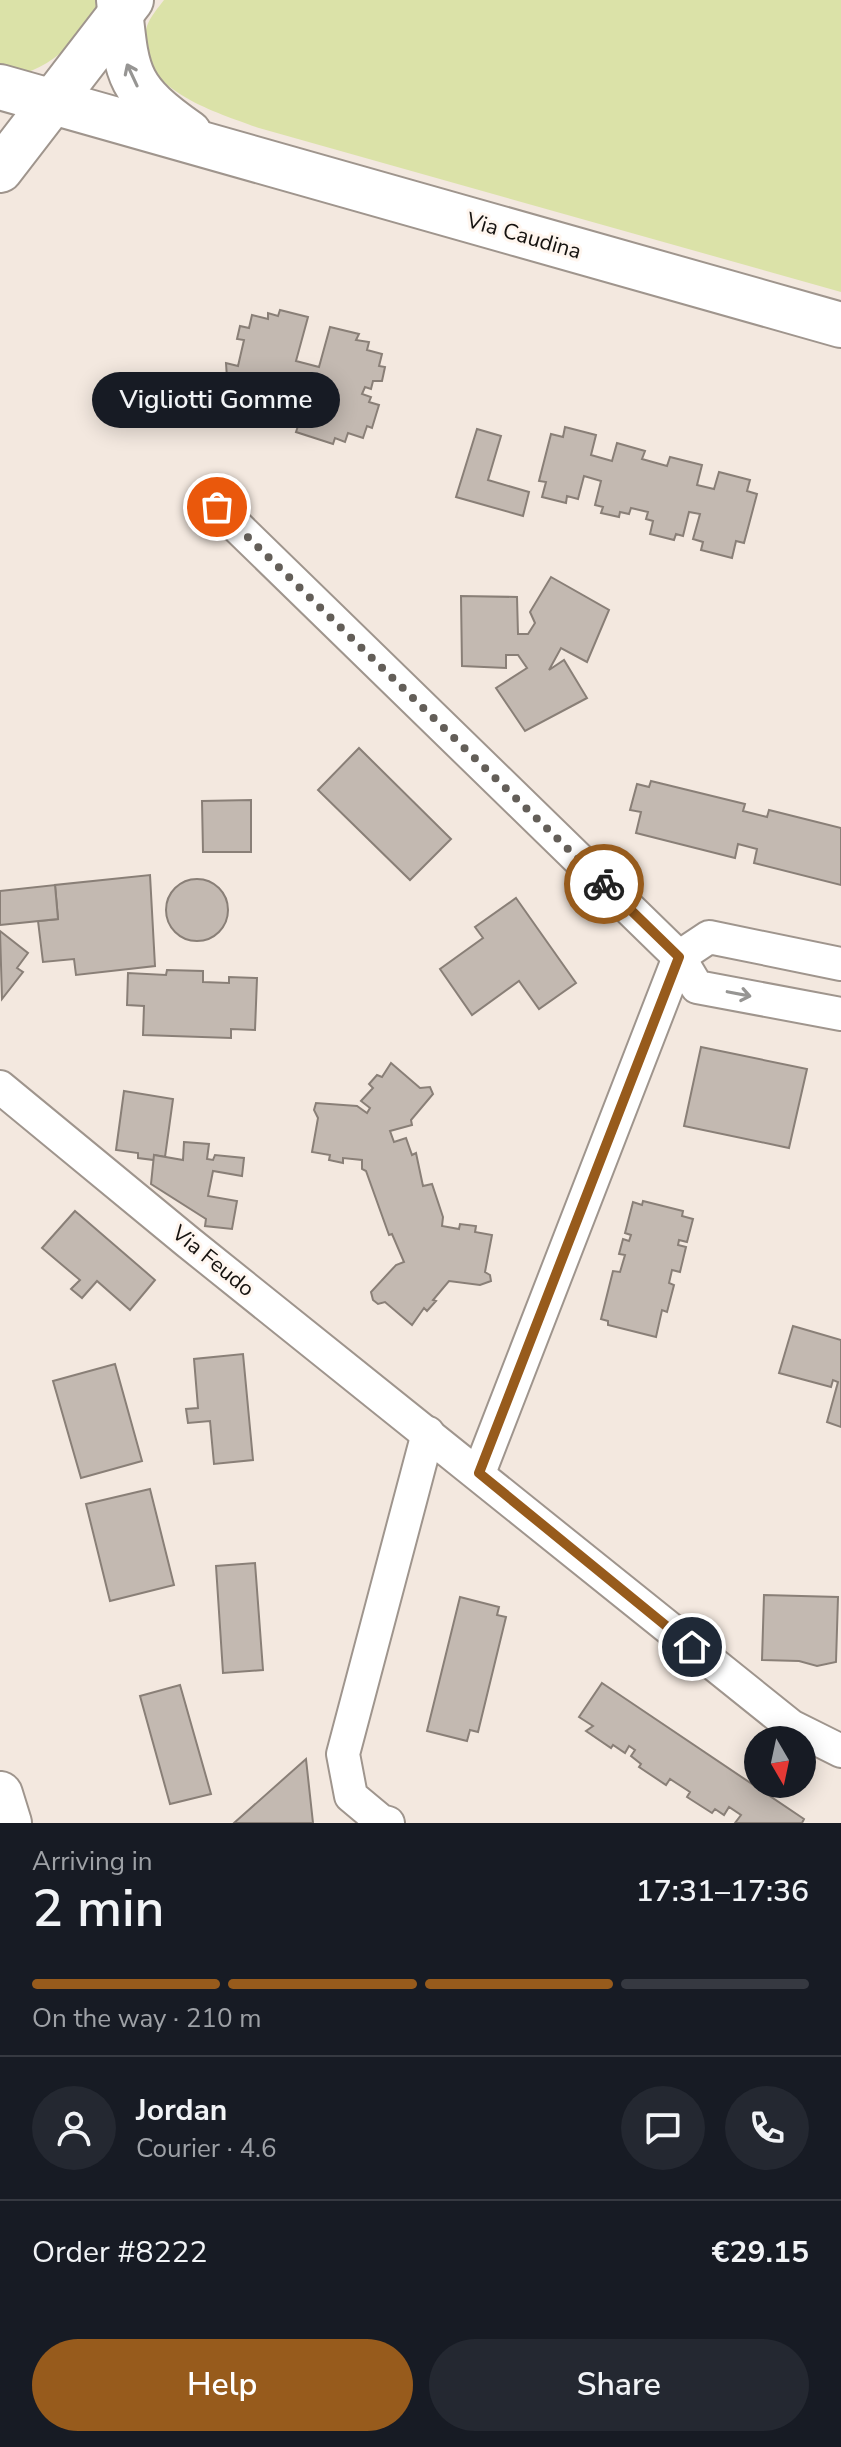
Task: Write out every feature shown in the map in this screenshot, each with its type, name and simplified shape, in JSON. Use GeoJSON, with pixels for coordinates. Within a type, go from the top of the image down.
{"type":"FeatureCollection","features":[{"type":"Feature","properties":{"kind":"main road"},"geometry":{"type":"LineString","coordinates":[[0,170],[123,4]]}},
{"type":"Feature","properties":{"kind":"main road","name":"Via Caudina"},"geometry":{"type":"LineString","coordinates":[[123,4],[126,62],[133,80],[147,101],[207,146]]}},
{"type":"Feature","properties":{"kind":"main road","name":"Via Caudina"},"geometry":{"type":"LineString","coordinates":[[0,87],[841,325]]}},
{"type":"Feature","properties":{"kind":"main road"},"geometry":{"type":"LineString","coordinates":[[0,1794],[9,1823]]}},
{"type":"Feature","properties":{"kind":"street"},"geometry":{"type":"LineString","coordinates":[[217,507],[679,957],[697,987],[841,1014]]}},
{"type":"Feature","properties":{"kind":"street"},"geometry":{"type":"LineString","coordinates":[[479,1473],[679,957],[709,937],[841,964]]}},
{"type":"Feature","properties":{"kind":"street","name":"Via Feudo"},"geometry":{"type":"LineString","coordinates":[[0,1087],[188,1242],[791,1726],[841,1751]]}},
{"type":"Feature","properties":{"kind":"street"},"geometry":{"type":"LineString","coordinates":[[388,1823],[381,1821],[351,1796],[343,1754],[428,1433]]}},
{"type":"Feature","properties":{"kind":"green space"},"geometry":{"type":"Polygon","coordinates":[[[0,0],[100,0],[84,28],[60,53],[32,70],[0,77],[0,0]]]}},
{"type":"Feature","properties":{"kind":"green space"},"geometry":{"type":"Polygon","coordinates":[[[164,0],[841,0],[841,292],[259,128],[201,105],[163,81],[151,66],[145,47],[147,26],[164,0]]]}},
{"type":"Feature","properties":{"kind":"building"},"geometry":{"type":"Polygon","coordinates":[[[280,310],[308,317],[296,361],[319,367],[330,327],[359,334],[356,340],[369,342],[367,350],[382,354],[379,366],[385,367],[382,381],[373,381],[371,389],[365,387],[362,394],[371,397],[369,402],[379,405],[372,428],[367,426],[363,438],[348,433],[345,442],[335,438],[333,444],[296,432],[306,402],[290,397],[281,426],[248,415],[250,409],[241,406],[244,399],[229,394],[233,380],[227,378],[226,363],[238,366],[244,340],[237,339],[240,326],[249,328],[252,315],[268,319],[268,313],[278,316],[280,310]]]}},
{"type":"Feature","properties":{"kind":"building"},"geometry":{"type":"Polygon","coordinates":[[[565,427],[596,435],[591,455],[612,461],[617,443],[645,451],[642,459],[667,466],[670,457],[702,465],[697,485],[714,489],[719,472],[750,480],[747,491],[757,494],[744,543],[736,541],[732,558],[701,550],[703,542],[693,539],[700,514],[689,512],[683,536],[676,534],[674,540],[650,534],[653,521],[646,519],[648,512],[631,508],[629,514],[620,512],[619,517],[601,513],[603,507],[595,505],[601,481],[584,476],[578,499],[567,496],[566,503],[542,497],[546,482],[539,481],[551,434],[563,437],[565,427]]]}},
{"type":"Feature","properties":{"kind":"building"},"geometry":{"type":"Polygon","coordinates":[[[477,429],[501,436],[488,480],[529,492],[523,516],[456,497],[477,429]]]}},
{"type":"Feature","properties":{"kind":"building"},"geometry":{"type":"Polygon","coordinates":[[[551,577],[609,610],[587,662],[561,648],[549,670],[564,660],[587,698],[525,731],[496,688],[527,668],[518,655],[506,655],[506,668],[462,666],[461,596],[517,597],[518,634],[528,634],[535,623],[530,612],[551,577]]]}},
{"type":"Feature","properties":{"kind":"building"},"geometry":{"type":"Polygon","coordinates":[[[359,748],[451,839],[410,880],[318,790],[359,748]]]}},
{"type":"Feature","properties":{"kind":"building"},"geometry":{"type":"Polygon","coordinates":[[[651,781],[745,804],[743,811],[767,817],[769,810],[841,828],[841,885],[754,863],[757,849],[738,844],[735,858],[636,833],[641,812],[630,810],[637,784],[649,787],[651,781]]]}},
{"type":"Feature","properties":{"kind":"building"},"geometry":{"type":"Polygon","coordinates":[[[251,800],[251,852],[203,852],[202,801],[251,800]]]}},
{"type":"Feature","properties":{"kind":"building"},"geometry":{"type":"Polygon","coordinates":[[[150,875],[155,966],[76,975],[74,959],[43,962],[38,921],[58,919],[55,885],[150,875]]]}},
{"type":"Feature","properties":{"kind":"building"},"geometry":{"type":"Polygon","coordinates":[[[197,879],[209,881],[219,888],[226,898],[226,922],[219,932],[209,939],[197,941],[185,939],[175,932],[168,922],[166,910],[168,898],[175,888],[185,881],[197,879]]]}},
{"type":"Feature","properties":{"kind":"building"},"geometry":{"type":"Polygon","coordinates":[[[55,885],[58,919],[0,925],[0,891],[55,885]]]}},
{"type":"Feature","properties":{"kind":"building"},"geometry":{"type":"Polygon","coordinates":[[[516,898],[576,983],[539,1009],[519,981],[472,1015],[440,969],[483,938],[475,927],[516,898]]]}},
{"type":"Feature","properties":{"kind":"building"},"geometry":{"type":"Polygon","coordinates":[[[0,931],[28,953],[17,968],[23,972],[2,999],[0,931]]]}},
{"type":"Feature","properties":{"kind":"building"},"geometry":{"type":"Polygon","coordinates":[[[167,970],[203,971],[203,982],[229,983],[229,977],[257,978],[255,1030],[231,1029],[231,1038],[143,1035],[144,1006],[127,1005],[128,973],[166,975],[167,970]]]}},
{"type":"Feature","properties":{"kind":"building"},"geometry":{"type":"Polygon","coordinates":[[[701,1047],[807,1069],[789,1148],[684,1126],[701,1047]]]}},
{"type":"Feature","properties":{"kind":"building"},"geometry":{"type":"Polygon","coordinates":[[[391,1063],[420,1088],[430,1087],[433,1094],[411,1120],[412,1125],[390,1131],[394,1142],[406,1138],[412,1155],[416,1153],[423,1186],[432,1184],[443,1217],[442,1226],[459,1229],[460,1224],[476,1226],[475,1232],[492,1235],[485,1272],[490,1275],[491,1281],[480,1285],[449,1281],[433,1300],[436,1301],[427,1311],[424,1308],[412,1325],[385,1302],[378,1304],[373,1300],[371,1292],[396,1265],[404,1262],[392,1234],[389,1235],[366,1171],[362,1169],[362,1160],[343,1158],[343,1163],[329,1160],[330,1155],[312,1152],[318,1118],[314,1110],[316,1103],[357,1106],[367,1113],[370,1108],[361,1101],[373,1088],[369,1084],[377,1075],[382,1077],[391,1063]]]}},
{"type":"Feature","properties":{"kind":"building"},"geometry":{"type":"Polygon","coordinates":[[[124,1091],[173,1099],[165,1157],[154,1155],[154,1160],[138,1158],[138,1153],[116,1150],[124,1091]]]}},
{"type":"Feature","properties":{"kind":"building"},"geometry":{"type":"Polygon","coordinates":[[[184,1142],[209,1144],[207,1159],[213,1160],[215,1155],[244,1158],[242,1176],[213,1171],[208,1196],[237,1201],[232,1229],[205,1226],[206,1219],[151,1184],[154,1155],[183,1160],[184,1142]]]}},
{"type":"Feature","properties":{"kind":"building"},"geometry":{"type":"Polygon","coordinates":[[[643,1201],[683,1211],[682,1216],[693,1219],[687,1242],[679,1240],[678,1245],[686,1247],[680,1272],[672,1270],[669,1283],[674,1285],[667,1312],[662,1310],[656,1337],[608,1325],[608,1321],[601,1319],[613,1271],[620,1272],[625,1255],[619,1254],[623,1239],[629,1241],[631,1235],[625,1233],[633,1202],[642,1205],[643,1201]]]}},
{"type":"Feature","properties":{"kind":"building"},"geometry":{"type":"Polygon","coordinates":[[[75,1211],[155,1280],[130,1310],[97,1281],[82,1298],[71,1289],[80,1280],[42,1248],[75,1211]]]}},
{"type":"Feature","properties":{"kind":"building"},"geometry":{"type":"Polygon","coordinates":[[[793,1326],[841,1340],[841,1427],[827,1422],[838,1382],[833,1380],[831,1387],[779,1373],[793,1326]]]}},
{"type":"Feature","properties":{"kind":"building"},"geometry":{"type":"Polygon","coordinates":[[[243,1354],[253,1460],[214,1464],[210,1421],[188,1423],[186,1409],[198,1408],[194,1359],[243,1354]]]}},
{"type":"Feature","properties":{"kind":"building"},"geometry":{"type":"Polygon","coordinates":[[[115,1364],[142,1461],[81,1478],[53,1381],[115,1364]]]}},
{"type":"Feature","properties":{"kind":"building"},"geometry":{"type":"Polygon","coordinates":[[[150,1489],[174,1585],[110,1601],[86,1504],[150,1489]]]}},
{"type":"Feature","properties":{"kind":"building"},"geometry":{"type":"Polygon","coordinates":[[[255,1563],[263,1670],[223,1673],[216,1566],[255,1563]]]}},
{"type":"Feature","properties":{"kind":"building"},"geometry":{"type":"Polygon","coordinates":[[[764,1595],[838,1597],[836,1662],[817,1666],[799,1661],[762,1660],[764,1595]]]}},
{"type":"Feature","properties":{"kind":"building"},"geometry":{"type":"Polygon","coordinates":[[[460,1597],[499,1607],[497,1615],[506,1617],[478,1732],[470,1730],[467,1741],[427,1731],[460,1597]]]}},
{"type":"Feature","properties":{"kind":"building"},"geometry":{"type":"Polygon","coordinates":[[[602,1683],[744,1779],[744,1798],[773,1798],[804,1819],[802,1823],[735,1823],[741,1815],[729,1807],[724,1815],[715,1809],[712,1813],[687,1797],[690,1792],[670,1779],[666,1785],[639,1767],[641,1764],[631,1756],[635,1750],[629,1746],[625,1753],[613,1745],[611,1748],[586,1731],[593,1726],[579,1717],[602,1683]]]}},
{"type":"Feature","properties":{"kind":"building"},"geometry":{"type":"Polygon","coordinates":[[[180,1685],[211,1794],[170,1804],[140,1696],[180,1685]]]}},
{"type":"Feature","properties":{"kind":"building"},"geometry":{"type":"Polygon","coordinates":[[[306,1759],[313,1823],[234,1823],[306,1759]]]}},
{"type":"Feature","properties":{"kind":"way so far"},"geometry":{"type":"LineString","coordinates":[[217,507],[604,884]]}},
{"type":"Feature","properties":{"kind":"place","name":"Vigliotti Gomme"},"geometry":{"type":"Point","coordinates":[217,507]}},
{"type":"Feature","properties":{"kind":"route"},"geometry":{"type":"LineString","coordinates":[[604,884],[679,957],[479,1473],[692,1647]]}}]}
